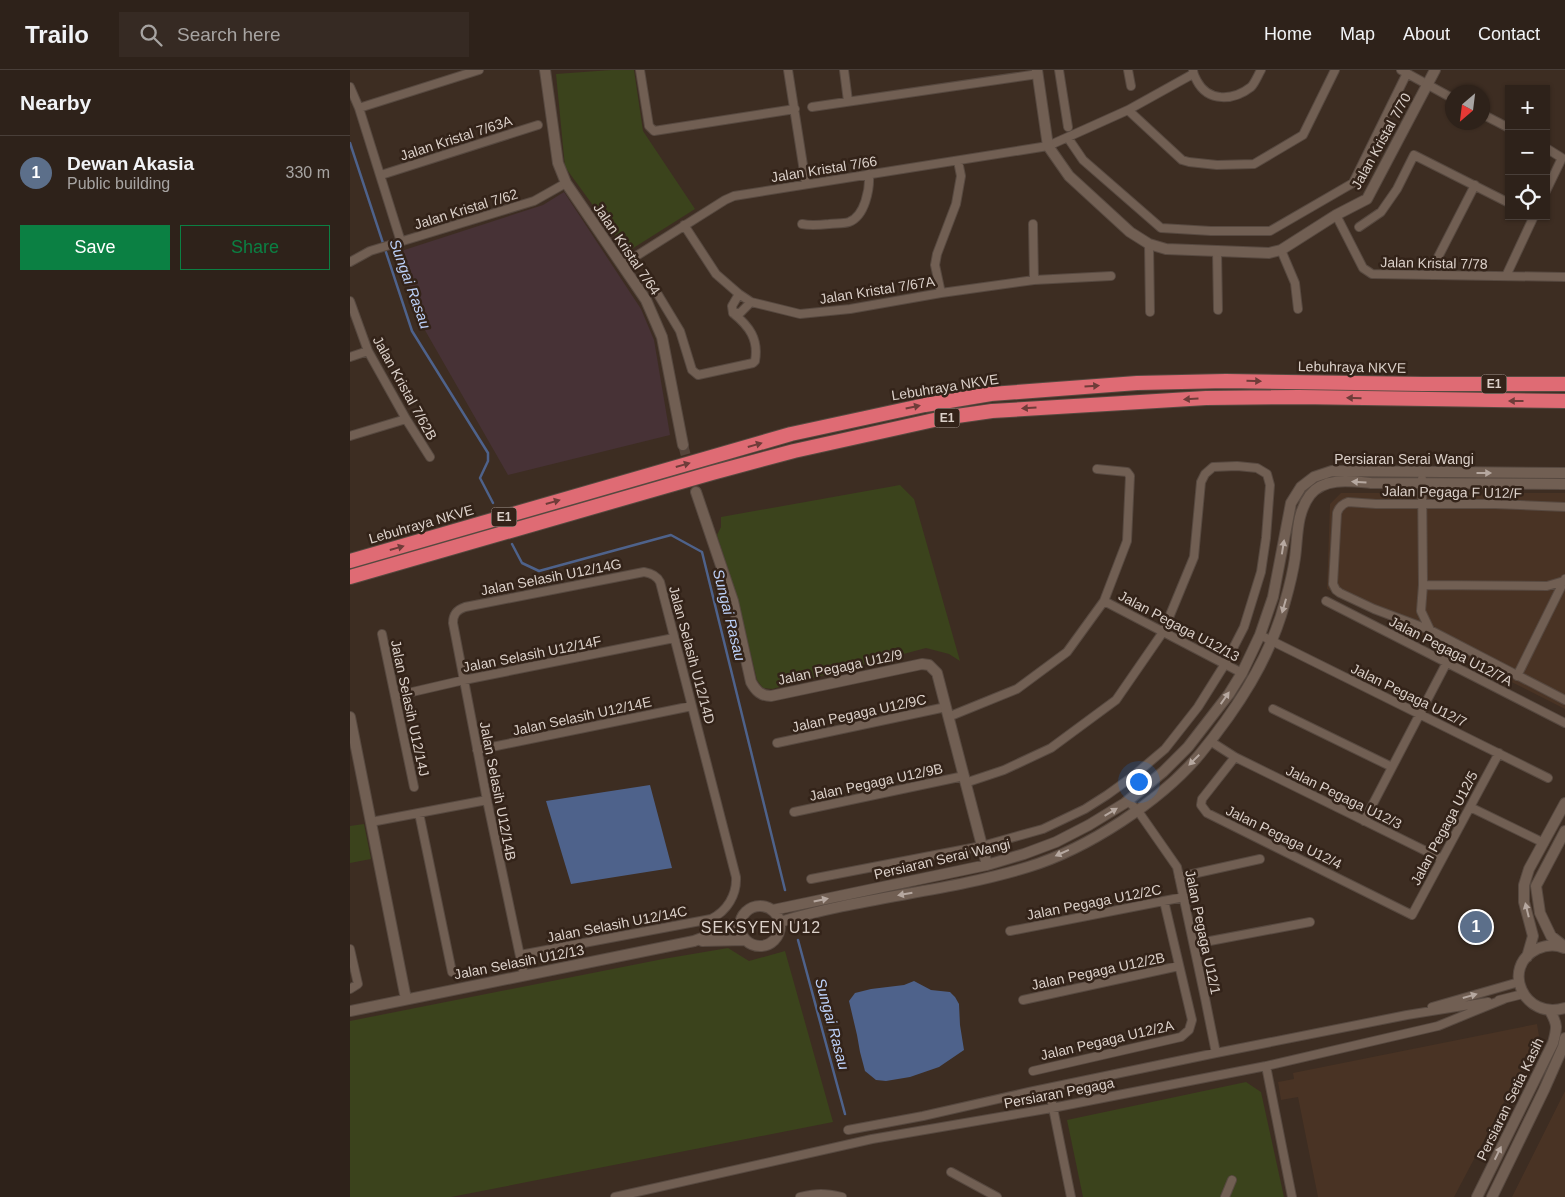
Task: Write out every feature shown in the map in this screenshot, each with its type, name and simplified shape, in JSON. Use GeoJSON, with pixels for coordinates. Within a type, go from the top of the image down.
{"type":"FeatureCollection","features":[{"type":"Feature","properties":{"kind":"highway","name":"Lebuhraya NKVE"},"geometry":{"type":"LineString","coordinates":[[350,561],[791,434],[925,405],[991,394],[1137,384],[1226,381],[1565,384]]}},
{"type":"Feature","properties":{"kind":"highway","name":"E1"},"geometry":{"type":"LineString","coordinates":[[350,577],[794,451],[944,418],[992,411],[1206,398],[1565,401]]}},
{"type":"Feature","properties":{"kind":"street"},"geometry":{"type":"LineString","coordinates":[[359,108],[479,70]]}},
{"type":"Feature","properties":{"kind":"street","name":"Jalan Kristal 7/64"},"geometry":{"type":"LineString","coordinates":[[545,70],[558,163],[566,183],[646,300],[662,337],[683,445]]}},
{"type":"Feature","properties":{"kind":"street"},"geometry":{"type":"LineString","coordinates":[[640,70],[649,126],[656,132],[795,109]]}},
{"type":"Feature","properties":{"kind":"street"},"geometry":{"type":"LineString","coordinates":[[788,70],[806,184]]}},
{"type":"Feature","properties":{"kind":"street"},"geometry":{"type":"LineString","coordinates":[[844,70],[848,102]]}},
{"type":"Feature","properties":{"kind":"street"},"geometry":{"type":"LineString","coordinates":[[1059,70],[1068,127]]}},
{"type":"Feature","properties":{"kind":"street"},"geometry":{"type":"LineString","coordinates":[[1128,70],[1131,86]]}},
{"type":"Feature","properties":{"kind":"street"},"geometry":{"type":"LineString","coordinates":[[1193,72],[1200,87],[1209,95],[1219,97],[1237,95],[1253,86],[1261,70]]}},
{"type":"Feature","properties":{"kind":"street"},"geometry":{"type":"LineString","coordinates":[[1128,110],[1182,160],[1217,165],[1254,164],[1303,135],[1335,70]]}},
{"type":"Feature","properties":{"kind":"street","name":"Jalan Kristal 7/70"},"geometry":{"type":"LineString","coordinates":[[1038,72],[1048,146],[1069,176],[1130,232],[1149,244],[1166,249],[1269,253],[1281,250],[1367,198],[1435,70]]}},
{"type":"Feature","properties":{"kind":"street"},"geometry":{"type":"LineString","coordinates":[[812,107],[1018,73],[1038,72]]}},
{"type":"Feature","properties":{"kind":"street","name":"Jalan Kristal 7/66"},"geometry":{"type":"LineString","coordinates":[[622,265],[724,200],[734,196],[1048,146],[1128,110],[1193,72]]}},
{"type":"Feature","properties":{"kind":"street"},"geometry":{"type":"LineString","coordinates":[[1068,138],[1083,160],[1161,228],[1211,232],[1270,231],[1353,183],[1404,72],[1445,94]]}},
{"type":"Feature","properties":{"kind":"street"},"geometry":{"type":"LineString","coordinates":[[350,88],[359,108],[381,174],[397,244]]}},
{"type":"Feature","properties":{"kind":"street"},"geometry":{"type":"LineString","coordinates":[[1490,118],[1505,126]]}},
{"type":"Feature","properties":{"kind":"street","name":"Jalan Kristal 7/63A"},"geometry":{"type":"LineString","coordinates":[[381,174],[538,125]]}},
{"type":"Feature","properties":{"kind":"street"},"geometry":{"type":"LineString","coordinates":[[1550,151],[1563,159],[1550,183]]}},
{"type":"Feature","properties":{"kind":"street"},"geometry":{"type":"LineString","coordinates":[[1359,227],[1382,212],[1397,189],[1414,155],[1505,201]]}},
{"type":"Feature","properties":{"kind":"street"},"geometry":{"type":"LineString","coordinates":[[941,293],[935,265],[937,254],[956,204],[961,176],[958,161]]}},
{"type":"Feature","properties":{"kind":"street"},"geometry":{"type":"LineString","coordinates":[[802,224],[849,222],[856,217],[868,195],[869,174]]}},
{"type":"Feature","properties":{"kind":"street","name":"Jalan Kristal 7/62"},"geometry":{"type":"LineString","coordinates":[[350,262],[370,251],[534,201],[566,183]]}},
{"type":"Feature","properties":{"kind":"street"},"geometry":{"type":"LineString","coordinates":[[1434,265],[1475,185]]}},
{"type":"Feature","properties":{"kind":"street","name":"Jalan Kristal 7/78"},"geometry":{"type":"LineString","coordinates":[[1336,215],[1363,268],[1372,274],[1565,277]]}},
{"type":"Feature","properties":{"kind":"street"},"geometry":{"type":"LineString","coordinates":[[1506,276],[1532,220]]}},
{"type":"Feature","properties":{"kind":"street"},"geometry":{"type":"LineString","coordinates":[[1033,224],[1034,280]]}},
{"type":"Feature","properties":{"kind":"street","name":"Jalan Kristal 7/67A"},"geometry":{"type":"LineString","coordinates":[[684,225],[716,274],[739,294],[751,302],[800,314],[850,309],[941,293],[1034,280],[1110,276]]}},
{"type":"Feature","properties":{"kind":"street"},"geometry":{"type":"LineString","coordinates":[[1149,244],[1150,312]]}},
{"type":"Feature","properties":{"kind":"street"},"geometry":{"type":"LineString","coordinates":[[1217,250],[1218,310]]}},
{"type":"Feature","properties":{"kind":"street"},"geometry":{"type":"LineString","coordinates":[[1281,250],[1294,283],[1298,310]]}},
{"type":"Feature","properties":{"kind":"street"},"geometry":{"type":"LineString","coordinates":[[648,278],[680,331],[692,370],[698,375],[753,363],[755,348],[752,333],[746,324],[733,313],[732,306],[739,294]]}},
{"type":"Feature","properties":{"kind":"street","name":"Jalan Kristal 7/62B"},"geometry":{"type":"LineString","coordinates":[[350,301],[368,351],[406,419],[430,457]]}},
{"type":"Feature","properties":{"kind":"street"},"geometry":{"type":"LineString","coordinates":[[733,313],[740,313],[751,302]]}},
{"type":"Feature","properties":{"kind":"street"},"geometry":{"type":"LineString","coordinates":[[350,357],[368,351]]}},
{"type":"Feature","properties":{"kind":"street"},"geometry":{"type":"LineString","coordinates":[[350,436],[406,419]]}},
{"type":"Feature","properties":{"kind":"street","name":"Jalan Pegaga U12/9B"},"geometry":{"type":"LineString","coordinates":[[794,812],[965,780],[1004,770],[1051,748],[1116,700],[1163,632],[1194,557],[1202,478],[1213,467],[1237,466],[1257,468],[1267,474],[1270,485],[1262,572],[1244,627],[1225,664]]}},
{"type":"Feature","properties":{"kind":"street","name":"Jalan Pegaga U12/9C"},"geometry":{"type":"LineString","coordinates":[[777,743],[947,712],[1017,689],[1067,652],[1104,601],[1128,541],[1130,476],[1127,472],[1097,469]]}},
{"type":"Feature","properties":{"kind":"street","name":"Persiaran Serai Wangi"},"geometry":{"type":"LineString","coordinates":[[773,910],[987,866],[1056,842],[1090,825],[1128,801],[1163,772],[1188,747],[1229,694],[1242,673],[1260,635],[1273,597],[1291,503],[1301,487],[1314,477],[1332,471],[1565,473]]}},
{"type":"Feature","properties":{"kind":"street"},"geometry":{"type":"LineString","coordinates":[[1422,472],[1423,584],[1421,611],[1430,630],[1565,700]]}},
{"type":"Feature","properties":{"kind":"street","name":"Persiaran Serai Wangi"},"geometry":{"type":"LineString","coordinates":[[780,922],[810,913],[930,890],[1028,867],[1062,854],[1138,811],[1172,782],[1198,756],[1240,701],[1253,680],[1272,641],[1286,600],[1295,559],[1302,508],[1311,494],[1322,486],[1333,482],[1348,481],[1422,484],[1565,484]]}},
{"type":"Feature","properties":{"kind":"street","name":"Jalan Pegaga U12/9"},"geometry":{"type":"LineString","coordinates":[[696,492],[733,600],[751,682],[760,693],[765,696],[771,696],[922,664],[929,665],[937,673],[987,866]]}},
{"type":"Feature","properties":{"kind":"street","name":"Jalan Pegaga F U12/F"},"geometry":{"type":"LineString","coordinates":[[1430,630],[1374,609],[1340,593],[1334,587],[1337,513],[1341,506],[1348,502],[1565,507]]}},
{"type":"Feature","properties":{"kind":"street","name":"Jalan Selasih U12/14G"},"geometry":{"type":"LineString","coordinates":[[456,611],[465,607],[644,572],[651,574]]}},
{"type":"Feature","properties":{"kind":"street","name":"Jalan Selasih U12/14D"},"geometry":{"type":"LineString","coordinates":[[651,574],[660,582],[703,746]]}},
{"type":"Feature","properties":{"kind":"street"},"geometry":{"type":"LineString","coordinates":[[1423,584],[1547,586],[1564,580]]}},
{"type":"Feature","properties":{"kind":"street"},"geometry":{"type":"LineString","coordinates":[[1517,676],[1564,580]]}},
{"type":"Feature","properties":{"kind":"street","name":"Jalan Pegaga U12/13"},"geometry":{"type":"LineString","coordinates":[[1104,601],[1242,673]]}},
{"type":"Feature","properties":{"kind":"street","name":"Jalan Pegaga U12/7A"},"geometry":{"type":"LineString","coordinates":[[1326,601],[1565,723]]}},
{"type":"Feature","properties":{"kind":"street","name":"Jalan Selasih U12/14B"},"geometry":{"type":"LineString","coordinates":[[456,611],[453,624],[487,800],[524,975]]}},
{"type":"Feature","properties":{"kind":"street","name":"Jalan Selasih U12/14J"},"geometry":{"type":"LineString","coordinates":[[382,634],[414,787]]}},
{"type":"Feature","properties":{"kind":"street","name":"Jalan Pegaga U12/7"},"geometry":{"type":"LineString","coordinates":[[1260,635],[1548,778]]}},
{"type":"Feature","properties":{"kind":"street","name":"Jalan Selasih U12/14F"},"geometry":{"type":"LineString","coordinates":[[395,696],[464,680],[674,638]]}},
{"type":"Feature","properties":{"kind":"street"},"geometry":{"type":"LineString","coordinates":[[1364,821],[1446,662]]}},
{"type":"Feature","properties":{"kind":"street"},"geometry":{"type":"LineString","coordinates":[[811,879],[1007,840],[1043,829],[1086,809],[1132,777],[1165,749],[1198,707],[1225,664]]}},
{"type":"Feature","properties":{"kind":"street","name":"Jalan Selasih U12/14E"},"geometry":{"type":"LineString","coordinates":[[477,750],[692,706]]}},
{"type":"Feature","properties":{"kind":"street"},"geometry":{"type":"LineString","coordinates":[[1273,709],[1392,767]]}},
{"type":"Feature","properties":{"kind":"street"},"geometry":{"type":"LineString","coordinates":[[350,718],[406,999]]}},
{"type":"Feature","properties":{"kind":"street","name":"Jalan Pegaga U12/3"},"geometry":{"type":"LineString","coordinates":[[1210,741],[1235,757],[1442,859]]}},
{"type":"Feature","properties":{"kind":"street","name":"Jalan Selasih U12/14C"},"geometry":{"type":"LineString","coordinates":[[520,955],[711,919],[724,910],[734,895],[736,877],[703,746]]}},
{"type":"Feature","properties":{"kind":"street","name":"Jalan Pegaga U12/5"},"geometry":{"type":"LineString","coordinates":[[1412,915],[1499,753]]}},
{"type":"Feature","properties":{"kind":"street","name":"Jalan Pegaga U12/4"},"geometry":{"type":"LineString","coordinates":[[1235,757],[1202,799],[1201,805],[1207,813],[1412,915]]}},
{"type":"Feature","properties":{"kind":"street"},"geometry":{"type":"LineString","coordinates":[[371,822],[487,800]]}},
{"type":"Feature","properties":{"kind":"street","name":"Jalan Pegaga U12/1"},"geometry":{"type":"LineString","coordinates":[[1128,801],[1138,811],[1177,867],[1216,1053]]}},
{"type":"Feature","properties":{"kind":"street"},"geometry":{"type":"LineString","coordinates":[[1565,803],[1529,869],[1524,884],[1524,902],[1533,936],[1519,973],[1519,982],[1523,994],[1530,1003],[1539,1009],[1550,1011],[1565,1008]]}},
{"type":"Feature","properties":{"kind":"street"},"geometry":{"type":"LineString","coordinates":[[1470,807],[1544,843]]}},
{"type":"Feature","properties":{"kind":"street"},"geometry":{"type":"LineString","coordinates":[[419,813],[452,972]]}},
{"type":"Feature","properties":{"kind":"street"},"geometry":{"type":"LineString","coordinates":[[1565,831],[1536,886],[1540,913],[1552,936],[1565,948]]}},
{"type":"Feature","properties":{"kind":"street"},"geometry":{"type":"LineString","coordinates":[[1179,877],[1260,859]]}},
{"type":"Feature","properties":{"kind":"street","name":"Jalan Pegaga U12/2C"},"geometry":{"type":"LineString","coordinates":[[1010,931],[1184,897]]}},
{"type":"Feature","properties":{"kind":"street"},"geometry":{"type":"LineString","coordinates":[[1164,901],[1179,966]]}},
{"type":"Feature","properties":{"kind":"street"},"geometry":{"type":"LineString","coordinates":[[755,906],[773,910],[780,922],[781,929],[775,941],[770,945],[756,946],[745,940],[740,924],[744,913],[755,906]]}},
{"type":"Feature","properties":{"kind":"street"},"geometry":{"type":"LineString","coordinates":[[1194,944],[1310,922]]}},
{"type":"Feature","properties":{"kind":"street","name":"Jalan Selasih U12/13"},"geometry":{"type":"LineString","coordinates":[[350,1011],[694,941],[740,924]]}},
{"type":"Feature","properties":{"kind":"street","name":"Jalan Selasih U12/13"},"geometry":{"type":"LineString","coordinates":[[694,941],[745,940]]}},
{"type":"Feature","properties":{"kind":"street"},"geometry":{"type":"LineString","coordinates":[[1527,956],[1542,947],[1551,945],[1565,948]]}},
{"type":"Feature","properties":{"kind":"street"},"geometry":{"type":"LineString","coordinates":[[350,950],[358,984],[350,988]]}},
{"type":"Feature","properties":{"kind":"street","name":"Jalan Pegaga U12/2B"},"geometry":{"type":"LineString","coordinates":[[1023,1000],[1179,966]]}},
{"type":"Feature","properties":{"kind":"street","name":"Jalan Pegaga U12/2A"},"geometry":{"type":"LineString","coordinates":[[1033,1070],[1181,1037],[1190,1030],[1192,1020],[1179,966]]}},
{"type":"Feature","properties":{"kind":"street","name":"Persiaran Pegaga"},"geometry":{"type":"LineString","coordinates":[[1406,1015],[1519,982]]}},
{"type":"Feature","properties":{"kind":"street","name":"Persiaran Pegaga"},"geometry":{"type":"LineString","coordinates":[[615,1197],[872,1140],[1052,1108],[1266,1066],[1438,1026],[1523,994]]}},
{"type":"Feature","properties":{"kind":"street","name":"Persiaran Pegaga"},"geometry":{"type":"LineString","coordinates":[[848,1130],[1406,1015],[1504,1000]]}},
{"type":"Feature","properties":{"kind":"street","name":"Persiaran Setia Kasih"},"geometry":{"type":"LineString","coordinates":[[1477,1197],[1553,1043],[1556,1022],[1550,1011]]}},
{"type":"Feature","properties":{"kind":"street","name":"Persiaran Setia Kasih"},"geometry":{"type":"LineString","coordinates":[[1492,1197],[1544,1090],[1563,1047],[1565,1038]]}},
{"type":"Feature","properties":{"kind":"street"},"geometry":{"type":"LineString","coordinates":[[1544,1090],[1565,1058]]}},
{"type":"Feature","properties":{"kind":"street"},"geometry":{"type":"LineString","coordinates":[[1266,1066],[1292,1197]]}},
{"type":"Feature","properties":{"kind":"street"},"geometry":{"type":"LineString","coordinates":[[1048,1088],[1070,1197]]}},
{"type":"Feature","properties":{"kind":"street"},"geometry":{"type":"LineString","coordinates":[[951,1172],[997,1197]]}},
{"type":"Feature","properties":{"kind":"street"},"geometry":{"type":"LineString","coordinates":[[1225,1197],[1232,1180]]}},
{"type":"Feature","properties":{"kind":"street"},"geometry":{"type":"LineString","coordinates":[[800,1197],[826,1193],[842,1197]]}},
{"type":"Feature","properties":{"kind":"shaded area"},"geometry":{"type":"Polygon","coordinates":[[[564,192],[641,309],[654,340],[670,435],[508,475],[422,325],[398,252],[543,205],[564,192]]]}},
{"type":"Feature","properties":{"kind":"shaded area"},"geometry":{"type":"Polygon","coordinates":[[[1341,493],[1565,493],[1565,709],[1327,589],[1330,504],[1341,493]]]}},
{"type":"Feature","properties":{"kind":"shaded area"},"geometry":{"type":"Polygon","coordinates":[[[1537,1024],[1539,1036],[1454,1197],[1318,1197],[1298,1097],[1281,1100],[1278,1082],[1294,1079],[1293,1073],[1537,1024]]]}},
{"type":"Feature","properties":{"kind":"shaded area"},"geometry":{"type":"Polygon","coordinates":[[[1565,1091],[1565,1197],[1512,1197],[1565,1091]]]}},
{"type":"Feature","properties":{"kind":"green space"},"geometry":{"type":"Polygon","coordinates":[[[634,70],[643,131],[695,209],[627,252],[565,167],[556,74],[634,70]]]}},
{"type":"Feature","properties":{"kind":"green space"},"geometry":{"type":"Polygon","coordinates":[[[900,485],[914,499],[960,661],[949,654],[926,648],[772,689],[763,688],[757,680],[737,597],[717,535],[721,527],[721,517],[900,485]]]}},
{"type":"Feature","properties":{"kind":"green space"},"geometry":{"type":"Polygon","coordinates":[[[364,824],[371,859],[350,863],[350,826],[364,824]]]}},
{"type":"Feature","properties":{"kind":"green space"},"geometry":{"type":"Polygon","coordinates":[[[728,948],[749,961],[785,951],[833,1122],[451,1197],[350,1197],[350,1021],[663,959],[728,948]]]}},
{"type":"Feature","properties":{"kind":"green space"},"geometry":{"type":"Polygon","coordinates":[[[1246,1082],[1261,1092],[1284,1197],[1083,1197],[1067,1120],[1246,1082]]]}},
{"type":"Feature","properties":{"kind":"water"},"geometry":{"type":"Polygon","coordinates":[[[650,785],[672,868],[571,884],[546,801],[650,785]]]}},
{"type":"Feature","properties":{"kind":"water"},"geometry":{"type":"Polygon","coordinates":[[[914,981],[931,990],[950,992],[955,997],[959,1004],[964,1050],[939,1067],[910,1077],[886,1081],[876,1080],[865,1071],[849,1001],[855,993],[904,985],[914,981]]]}},
{"type":"Feature","properties":{"kind":"waterway","name":"Sungai Rasau"},"geometry":{"type":"LineString","coordinates":[[350,143],[412,331],[488,453],[488,461],[480,478],[493,503]]}},
{"type":"Feature","properties":{"kind":"waterway","name":"Sungai Rasau"},"geometry":{"type":"LineString","coordinates":[[512,544],[522,563],[539,571],[671,535],[702,552],[785,890]]}},
{"type":"Feature","properties":{"kind":"waterway","name":"Sungai Rasau"},"geometry":{"type":"LineString","coordinates":[[798,940],[845,1114]]}},
{"type":"Feature","properties":{"kind":"tunnel"},"geometry":{"type":"LineString","coordinates":[[683,445],[696,492]]}},
{"type":"Feature","properties":{"kind":"place","name":"Dewan Akasia"},"geometry":{"type":"Point","coordinates":[1476,927]}},
{"type":"Feature","properties":{"kind":"district","name":"SEKSYEN U12"},"geometry":{"type":"Point","coordinates":[761,927]}}]}
